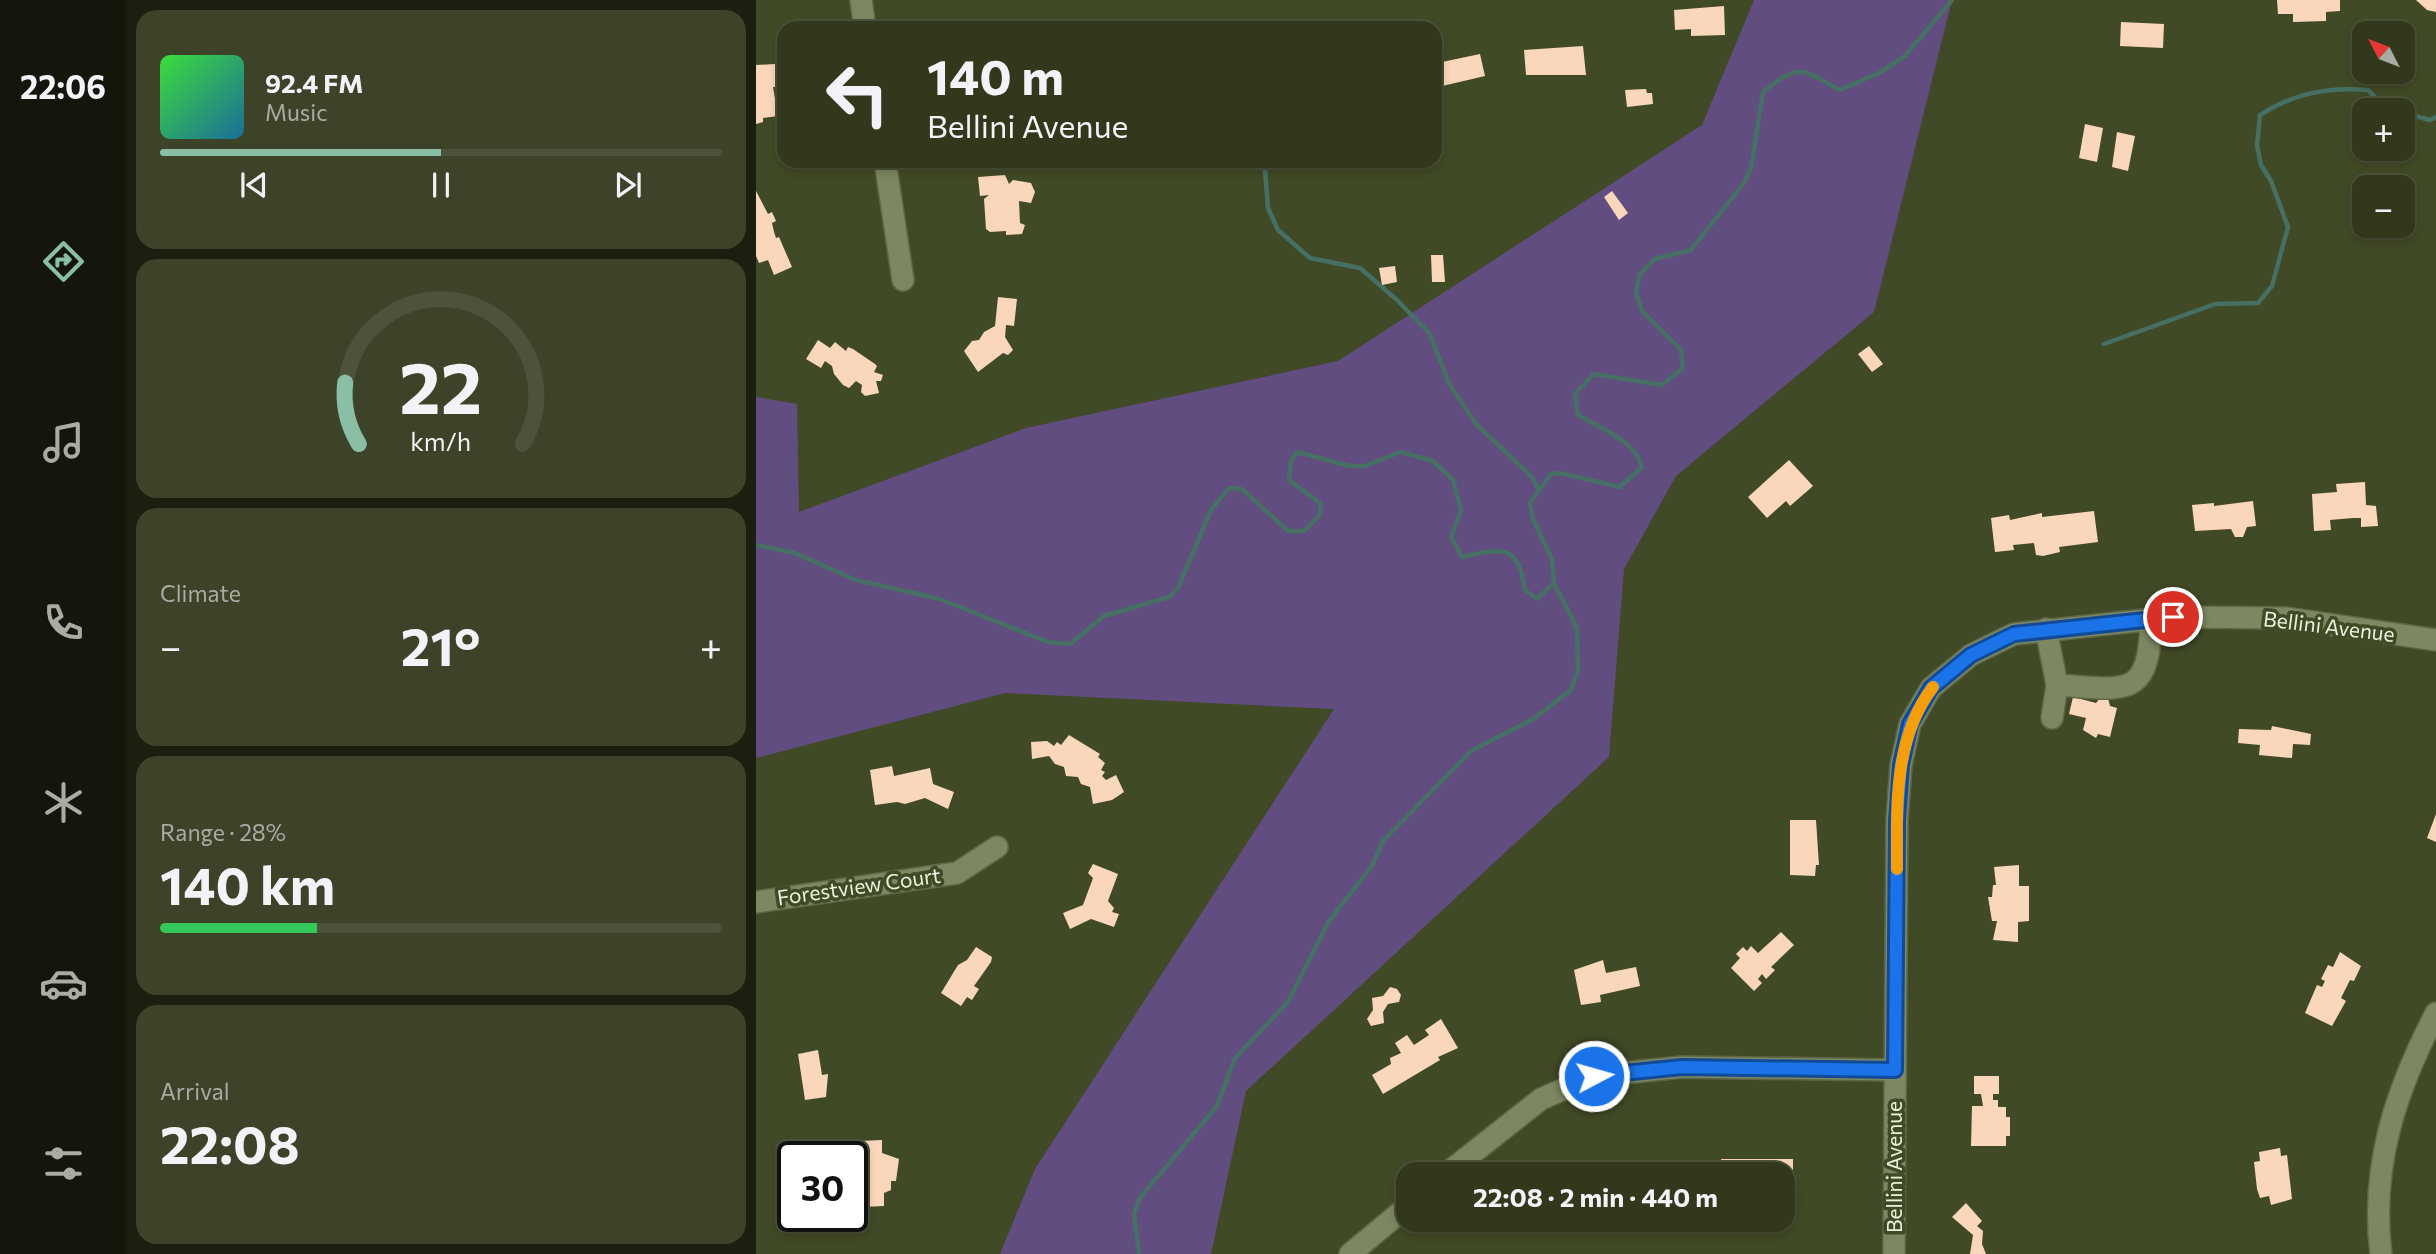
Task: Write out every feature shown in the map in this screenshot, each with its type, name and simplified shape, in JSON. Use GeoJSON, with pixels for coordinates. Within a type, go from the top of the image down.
{"type":"FeatureCollection","features":[{"type":"Feature","properties":{"kind":"street"},"geometry":{"type":"LineString","coordinates":[[861,0],[864,21]]}},
{"type":"Feature","properties":{"kind":"street"},"geometry":{"type":"LineString","coordinates":[[887,168],[903,280]]}},
{"type":"Feature","properties":{"kind":"street","name":"Bellini Avenue"},"geometry":{"type":"LineString","coordinates":[[1894,1254],[1897,820],[1901,765],[1910,724],[1931,688],[1971,655],[2014,634],[2151,619],[2286,618],[2436,640]]}},
{"type":"Feature","properties":{"kind":"street"},"geometry":{"type":"LineString","coordinates":[[2057,685],[2118,689],[2136,680],[2146,669],[2150,654],[2151,619]]}},
{"type":"Feature","properties":{"kind":"street"},"geometry":{"type":"LineString","coordinates":[[2046,629],[2057,685],[2052,718]]}},
{"type":"Feature","properties":{"kind":"street","name":"Forestview Court"},"geometry":{"type":"LineString","coordinates":[[756,902],[957,873],[997,847]]}},
{"type":"Feature","properties":{"kind":"street"},"geometry":{"type":"LineString","coordinates":[[2381,1254],[2376,1218],[2386,1139],[2407,1069],[2436,1013]]}},
{"type":"Feature","properties":{"kind":"street"},"geometry":{"type":"LineString","coordinates":[[1461,1162],[1541,1099],[1594,1076],[1682,1067],[1895,1070]]}},
{"type":"Feature","properties":{"kind":"street"},"geometry":{"type":"LineString","coordinates":[[1350,1254],[1396,1216]]}},
{"type":"Feature","properties":{"kind":"shaded area"},"geometry":{"type":"Polygon","coordinates":[[[1754,0],[1952,0],[1874,312],[1676,476],[1624,569],[1609,757],[1246,1091],[1211,1254],[1000,1254],[1035,1169],[1334,709],[1005,693],[756,758],[756,397],[797,404],[799,512],[1026,428],[1338,361],[1702,125],[1754,0]]]}},
{"type":"Feature","properties":{"kind":"building"},"geometry":{"type":"Polygon","coordinates":[[[2277,0],[2340,0],[2340,11],[2326,12],[2326,21],[2293,22],[2293,14],[2278,14],[2277,0]]]}},
{"type":"Feature","properties":{"kind":"building"},"geometry":{"type":"Polygon","coordinates":[[[2416,0],[2436,0],[2436,12],[2427,10],[2416,0]]]}},
{"type":"Feature","properties":{"kind":"building"},"geometry":{"type":"Polygon","coordinates":[[[1724,6],[1725,35],[1691,36],[1691,29],[1675,30],[1674,10],[1724,6]]]}},
{"type":"Feature","properties":{"kind":"building"},"geometry":{"type":"Polygon","coordinates":[[[2121,22],[2164,24],[2163,48],[2120,46],[2121,22]]]}},
{"type":"Feature","properties":{"kind":"building"},"geometry":{"type":"Polygon","coordinates":[[[1583,46],[1586,75],[1526,75],[1524,50],[1583,46]]]}},
{"type":"Feature","properties":{"kind":"building"},"geometry":{"type":"Polygon","coordinates":[[[1480,54],[1485,76],[1442,86],[1442,62],[1480,54]]]}},
{"type":"Feature","properties":{"kind":"building"},"geometry":{"type":"Polygon","coordinates":[[[775,64],[777,87],[773,87],[777,116],[763,118],[763,122],[756,124],[756,65],[775,64]]]}},
{"type":"Feature","properties":{"kind":"building"},"geometry":{"type":"Polygon","coordinates":[[[1646,89],[1647,93],[1652,93],[1653,104],[1627,107],[1625,90],[1646,89]]]}},
{"type":"Feature","properties":{"kind":"building"},"geometry":{"type":"Polygon","coordinates":[[[2085,124],[2103,128],[2097,162],[2079,158],[2085,124]]]}},
{"type":"Feature","properties":{"kind":"building"},"geometry":{"type":"Polygon","coordinates":[[[2117,132],[2135,136],[2128,171],[2112,167],[2117,132]]]}},
{"type":"Feature","properties":{"kind":"building"},"geometry":{"type":"Polygon","coordinates":[[[1005,175],[1009,184],[1013,180],[1031,183],[1035,192],[1031,203],[1019,201],[1020,223],[1025,225],[1022,234],[1006,235],[1006,231],[990,232],[986,229],[984,199],[989,195],[980,196],[978,177],[1005,175]]]}},
{"type":"Feature","properties":{"kind":"building"},"geometry":{"type":"Polygon","coordinates":[[[756,191],[768,214],[772,212],[776,221],[772,223],[776,238],[779,237],[792,267],[774,275],[768,260],[759,263],[756,256],[756,191]]]}},
{"type":"Feature","properties":{"kind":"building"},"geometry":{"type":"Polygon","coordinates":[[[1612,191],[1628,213],[1619,220],[1604,197],[1612,191]]]}},
{"type":"Feature","properties":{"kind":"building"},"geometry":{"type":"Polygon","coordinates":[[[1431,255],[1443,255],[1445,282],[1432,282],[1431,255]]]}},
{"type":"Feature","properties":{"kind":"building"},"geometry":{"type":"Polygon","coordinates":[[[1395,266],[1397,282],[1382,285],[1379,268],[1395,266]]]}},
{"type":"Feature","properties":{"kind":"building"},"geometry":{"type":"Polygon","coordinates":[[[998,297],[1017,299],[1014,326],[1006,325],[1005,337],[1013,350],[1008,355],[1003,353],[978,372],[964,351],[972,341],[979,340],[984,332],[995,326],[998,297]]]}},
{"type":"Feature","properties":{"kind":"building"},"geometry":{"type":"Polygon","coordinates":[[[818,340],[830,348],[835,342],[846,351],[848,347],[853,349],[875,364],[877,366],[874,372],[883,375],[881,381],[876,381],[879,393],[865,396],[861,392],[862,385],[856,381],[849,388],[843,385],[834,374],[832,366],[825,361],[821,368],[806,359],[818,340]]]}},
{"type":"Feature","properties":{"kind":"building"},"geometry":{"type":"Polygon","coordinates":[[[1869,346],[1883,364],[1872,372],[1858,354],[1869,346]]]}},
{"type":"Feature","properties":{"kind":"building"},"geometry":{"type":"Polygon","coordinates":[[[1789,460],[1813,486],[1790,506],[1786,501],[1767,518],[1748,497],[1789,460]]]}},
{"type":"Feature","properties":{"kind":"building"},"geometry":{"type":"Polygon","coordinates":[[[2365,482],[2366,505],[2376,506],[2378,526],[2361,527],[2361,518],[2353,518],[2330,520],[2331,530],[2314,531],[2312,494],[2337,492],[2336,484],[2365,482]]]}},
{"type":"Feature","properties":{"kind":"building"},"geometry":{"type":"Polygon","coordinates":[[[2253,501],[2256,526],[2247,527],[2243,537],[2235,537],[2231,529],[2195,531],[2192,505],[2214,503],[2214,506],[2253,501]]]}},
{"type":"Feature","properties":{"kind":"building"},"geometry":{"type":"Polygon","coordinates":[[[2094,511],[2098,542],[2059,547],[2060,552],[2043,556],[2036,555],[2034,543],[2013,545],[2014,550],[1995,552],[1991,518],[2009,515],[2010,520],[2042,513],[2042,517],[2094,511]]]}},
{"type":"Feature","properties":{"kind":"building"},"geometry":{"type":"Polygon","coordinates":[[[2073,697],[2096,703],[2101,697],[2108,698],[2110,706],[2117,708],[2110,737],[2098,734],[2096,738],[2083,730],[2086,718],[2069,714],[2073,697]]]}},
{"type":"Feature","properties":{"kind":"building"},"geometry":{"type":"Polygon","coordinates":[[[2272,726],[2311,734],[2310,745],[2293,744],[2292,758],[2259,755],[2260,745],[2238,743],[2239,729],[2271,730],[2272,726]]]}},
{"type":"Feature","properties":{"kind":"building"},"geometry":{"type":"Polygon","coordinates":[[[1069,735],[1100,754],[1098,757],[1105,763],[1101,770],[1105,772],[1102,776],[1106,780],[1116,775],[1124,792],[1112,800],[1093,804],[1090,787],[1081,784],[1078,777],[1066,776],[1064,767],[1055,764],[1049,756],[1032,759],[1031,742],[1047,741],[1054,746],[1057,742],[1061,745],[1069,735]]]}},
{"type":"Feature","properties":{"kind":"building"},"geometry":{"type":"Polygon","coordinates":[[[892,766],[894,776],[930,768],[933,784],[954,792],[948,809],[925,798],[905,804],[897,802],[875,805],[870,770],[892,766]]]}},
{"type":"Feature","properties":{"kind":"building"},"geometry":{"type":"Polygon","coordinates":[[[2436,814],[2436,842],[2427,838],[2436,814]]]}},
{"type":"Feature","properties":{"kind":"building"},"geometry":{"type":"Polygon","coordinates":[[[1790,820],[1816,820],[1819,865],[1816,865],[1815,876],[1790,875],[1790,820]]]}},
{"type":"Feature","properties":{"kind":"building"},"geometry":{"type":"Polygon","coordinates":[[[1093,864],[1118,874],[1108,901],[1114,908],[1112,912],[1119,914],[1114,927],[1091,919],[1070,929],[1063,913],[1083,905],[1093,878],[1088,873],[1093,864]]]}},
{"type":"Feature","properties":{"kind":"building"},"geometry":{"type":"Polygon","coordinates":[[[2019,865],[2019,886],[2029,886],[2029,921],[2018,922],[2018,942],[1993,940],[1997,921],[1992,921],[1988,897],[1992,897],[1993,885],[1996,885],[1994,867],[2019,865]]]}},
{"type":"Feature","properties":{"kind":"building"},"geometry":{"type":"Polygon","coordinates":[[[1781,932],[1794,945],[1771,967],[1775,970],[1766,979],[1762,974],[1758,979],[1762,983],[1754,991],[1731,968],[1740,958],[1736,954],[1743,947],[1747,951],[1751,946],[1758,953],[1781,932]]]}},
{"type":"Feature","properties":{"kind":"building"},"geometry":{"type":"Polygon","coordinates":[[[976,947],[992,957],[991,962],[974,986],[979,989],[972,1000],[967,997],[961,1006],[941,993],[958,965],[967,960],[976,947]]]}},
{"type":"Feature","properties":{"kind":"building"},"geometry":{"type":"Polygon","coordinates":[[[2340,952],[2361,966],[2341,998],[2346,1001],[2332,1026],[2305,1013],[2317,985],[2322,987],[2325,981],[2321,979],[2328,965],[2333,967],[2340,952]]]}},
{"type":"Feature","properties":{"kind":"building"},"geometry":{"type":"Polygon","coordinates":[[[1603,960],[1606,973],[1636,967],[1640,986],[1600,995],[1601,1002],[1581,1005],[1574,970],[1603,960]]]}},
{"type":"Feature","properties":{"kind":"building"},"geometry":{"type":"Polygon","coordinates":[[[1390,987],[1397,989],[1401,995],[1399,1002],[1388,1004],[1383,1012],[1384,1023],[1371,1026],[1367,1019],[1373,1010],[1372,998],[1383,996],[1390,987]]]}},
{"type":"Feature","properties":{"kind":"building"},"geometry":{"type":"Polygon","coordinates":[[[1441,1019],[1458,1048],[1438,1057],[1440,1060],[1383,1094],[1372,1075],[1391,1064],[1390,1058],[1401,1053],[1395,1043],[1407,1035],[1414,1045],[1429,1035],[1425,1030],[1441,1019]]]}},
{"type":"Feature","properties":{"kind":"building"},"geometry":{"type":"Polygon","coordinates":[[[818,1050],[822,1075],[828,1074],[826,1097],[805,1100],[798,1054],[818,1050]]]}},
{"type":"Feature","properties":{"kind":"building"},"geometry":{"type":"Polygon","coordinates":[[[1974,1076],[1999,1076],[1999,1094],[1993,1094],[1993,1100],[1998,1100],[1998,1107],[2006,1107],[2006,1117],[2010,1117],[2010,1136],[2006,1136],[2006,1146],[1971,1146],[1972,1106],[1983,1106],[1981,1094],[1974,1094],[1974,1076]]]}},
{"type":"Feature","properties":{"kind":"building"},"geometry":{"type":"Polygon","coordinates":[[[882,1140],[882,1153],[899,1159],[896,1181],[891,1181],[891,1190],[884,1193],[884,1206],[868,1207],[868,1141],[860,1141],[882,1140]]]}},
{"type":"Feature","properties":{"kind":"building"},"geometry":{"type":"Polygon","coordinates":[[[2280,1148],[2281,1156],[2287,1155],[2292,1199],[2271,1205],[2269,1196],[2260,1198],[2254,1162],[2260,1161],[2259,1152],[2280,1148]]]}},
{"type":"Feature","properties":{"kind":"building"},"geometry":{"type":"Polygon","coordinates":[[[1721,1159],[1793,1159],[1793,1162],[1721,1162],[1721,1159]]]}},
{"type":"Feature","properties":{"kind":"building"},"geometry":{"type":"Polygon","coordinates":[[[1966,1203],[1982,1221],[1977,1226],[1983,1231],[1982,1244],[1986,1254],[1970,1254],[1973,1235],[1952,1217],[1966,1203]]]}},
{"type":"Feature","properties":{"kind":"waterway"},"geometry":{"type":"LineString","coordinates":[[1139,1254],[1134,1215],[1139,1199],[1217,1106],[1235,1058],[1288,1002],[1329,921],[1372,866],[1383,841],[1471,751],[1533,719],[1571,690],[1578,670],[1577,628],[1554,583],[1552,559],[1533,519],[1530,503],[1551,474],[1560,473],[1620,487],[1642,467],[1633,450],[1625,443],[1578,415],[1575,394],[1594,374],[1662,385],[1683,368],[1681,350],[1642,311],[1636,292],[1640,274],[1655,259],[1691,250],[1744,183],[1751,168],[1763,92],[1785,76],[1794,73],[1808,73],[1840,90],[1879,73],[1905,56],[1952,0]]}},
{"type":"Feature","properties":{"kind":"waterway"},"geometry":{"type":"LineString","coordinates":[[2104,344],[2215,304],[2258,303],[2272,286],[2288,227],[2271,181],[2261,165],[2257,145],[2260,115],[2286,101],[2325,91],[2368,90],[2376,98]]}},
{"type":"Feature","properties":{"kind":"waterway"},"geometry":{"type":"LineString","coordinates":[[2415,116],[2430,120],[2436,117]]}},
{"type":"Feature","properties":{"kind":"waterway"},"geometry":{"type":"LineString","coordinates":[[1263,168],[1268,208],[1278,230],[1310,258],[1360,268],[1397,300],[1430,334],[1449,384],[1477,425],[1532,477],[1538,489]]}},
{"type":"Feature","properties":{"kind":"waterway"},"geometry":{"type":"LineString","coordinates":[[756,545],[795,553],[856,580],[940,599],[1048,642],[1070,644],[1104,616],[1169,597],[1178,588],[1211,510],[1229,488],[1242,489],[1288,531],[1304,531],[1320,515],[1321,504],[1289,480],[1291,461],[1297,452],[1350,466],[1365,466],[1401,452],[1433,461],[1453,480],[1461,510],[1451,537],[1462,557],[1506,552],[1518,564],[1525,590],[1537,599],[1554,583]]}},
{"type":"Feature","properties":{"kind":"slow traffic"},"geometry":{"type":"LineString","coordinates":[[1897,869],[1901,765],[1910,724],[1933,687]]}},
{"type":"Feature","properties":{"kind":"route"},"geometry":{"type":"LineString","coordinates":[[1594,1076],[1682,1067],[1895,1070],[1897,820],[1901,765],[1910,724],[1931,688],[1971,655],[2014,634],[2173,617]]}}]}
